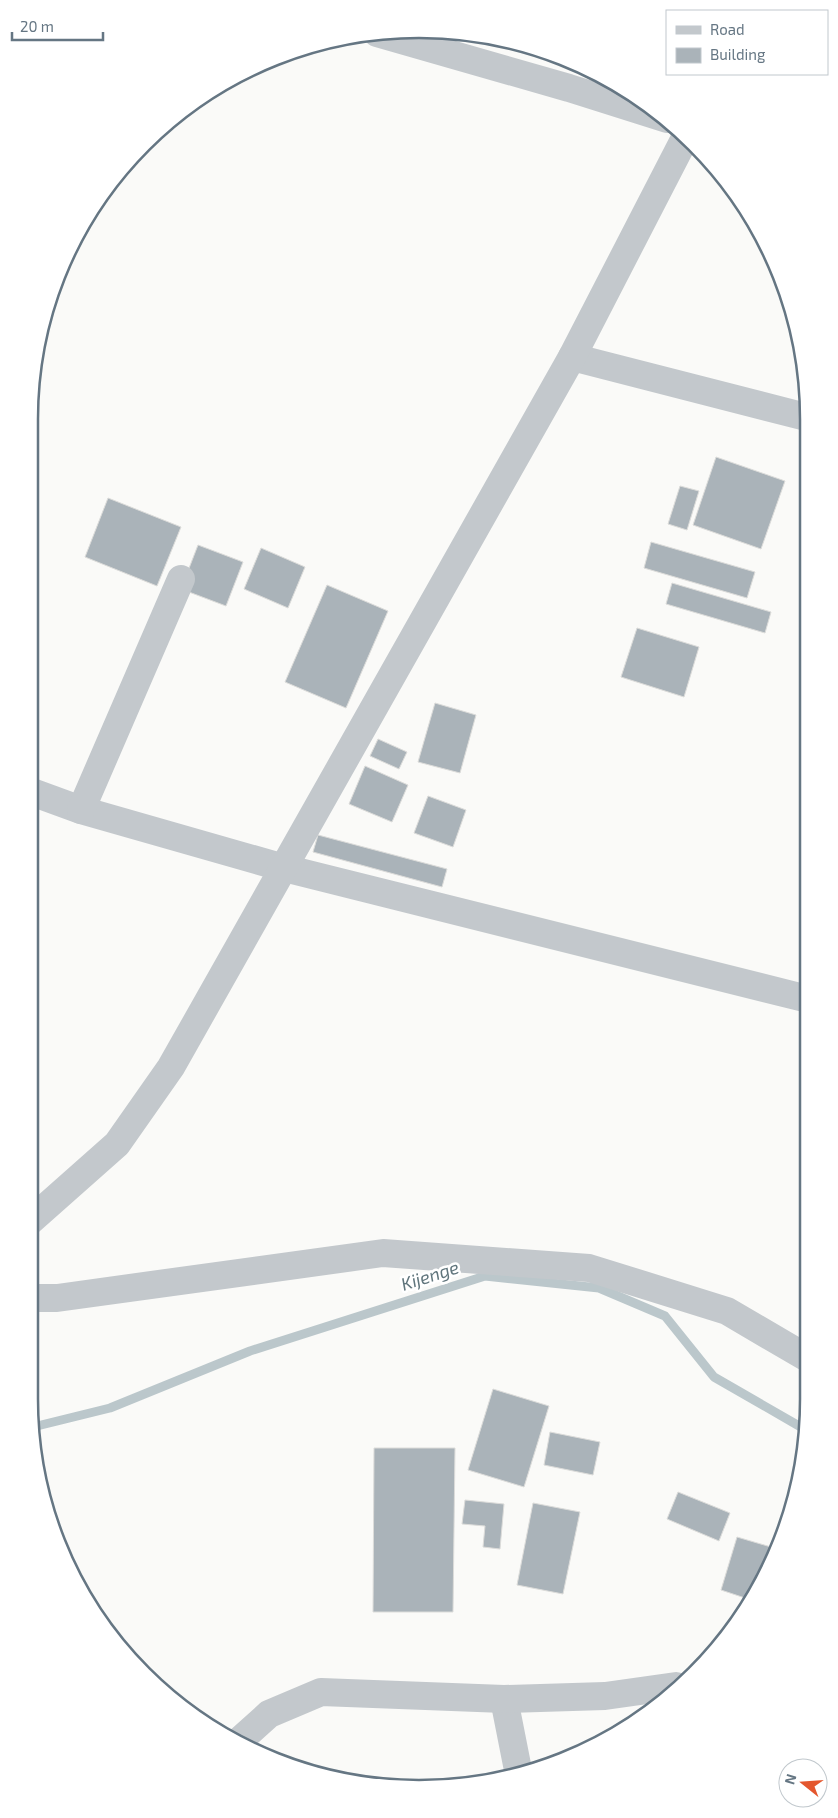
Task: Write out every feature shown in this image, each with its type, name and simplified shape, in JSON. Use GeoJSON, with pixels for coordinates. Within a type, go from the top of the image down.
{"type":"FeatureCollection","features":[{"type":"Feature","properties":{"kind":"street"},"geometry":{"type":"LineString","coordinates":[[394,38],[569,88],[648,114]]}},
{"type":"Feature","properties":{"kind":"street"},"geometry":{"type":"LineString","coordinates":[[38,1214],[117,1144],[171,1067],[572,356],[682,143]]}},
{"type":"Feature","properties":{"kind":"street"},"geometry":{"type":"LineString","coordinates":[[572,356],[800,415]]}},
{"type":"Feature","properties":{"kind":"street"},"geometry":{"type":"LineString","coordinates":[[81,810],[181,579]]}},
{"type":"Feature","properties":{"kind":"street"},"geometry":{"type":"LineString","coordinates":[[38,795],[81,810],[284,868],[800,997]]}},
{"type":"Feature","properties":{"kind":"street"},"geometry":{"type":"LineString","coordinates":[[38,1298],[57,1298],[384,1253],[589,1268],[727,1311],[800,1354]]}},
{"type":"Feature","properties":{"kind":"street"},"geometry":{"type":"LineString","coordinates":[[243,1737],[270,1714],[321,1692],[504,1699],[605,1696],[670,1687]]}},
{"type":"Feature","properties":{"kind":"street"},"geometry":{"type":"LineString","coordinates":[[504,1699],[518,1768]]}},
{"type":"Feature","properties":{"kind":"building"},"geometry":{"type":"Polygon","coordinates":[[[716,457],[785,481],[761,549],[693,525],[716,457]]]}},
{"type":"Feature","properties":{"kind":"building"},"geometry":{"type":"Polygon","coordinates":[[[680,486],[699,491],[687,530],[668,524],[680,486]]]}},
{"type":"Feature","properties":{"kind":"building"},"geometry":{"type":"Polygon","coordinates":[[[108,498],[181,527],[157,586],[85,557],[108,498]]]}},
{"type":"Feature","properties":{"kind":"building"},"geometry":{"type":"Polygon","coordinates":[[[651,542],[755,572],[747,598],[644,568],[651,542]]]}},
{"type":"Feature","properties":{"kind":"building"},"geometry":{"type":"Polygon","coordinates":[[[198,545],[243,562],[226,606],[181,589],[198,545]]]}},
{"type":"Feature","properties":{"kind":"building"},"geometry":{"type":"Polygon","coordinates":[[[261,548],[305,567],[288,608],[244,589],[261,548]]]}},
{"type":"Feature","properties":{"kind":"building"},"geometry":{"type":"Polygon","coordinates":[[[672,583],[771,612],[765,633],[666,604],[672,583]]]}},
{"type":"Feature","properties":{"kind":"building"},"geometry":{"type":"Polygon","coordinates":[[[327,585],[388,611],[346,708],[285,682],[327,585]]]}},
{"type":"Feature","properties":{"kind":"building"},"geometry":{"type":"Polygon","coordinates":[[[637,628],[699,647],[684,697],[621,677],[637,628]]]}},
{"type":"Feature","properties":{"kind":"building"},"geometry":{"type":"Polygon","coordinates":[[[435,703],[476,715],[460,773],[418,762],[435,703]]]}},
{"type":"Feature","properties":{"kind":"building"},"geometry":{"type":"Polygon","coordinates":[[[378,739],[407,752],[399,769],[370,756],[378,739]]]}},
{"type":"Feature","properties":{"kind":"building"},"geometry":{"type":"Polygon","coordinates":[[[365,766],[408,785],[392,822],[349,804],[365,766]]]}},
{"type":"Feature","properties":{"kind":"building"},"geometry":{"type":"Polygon","coordinates":[[[428,796],[466,810],[453,847],[414,833],[428,796]]]}},
{"type":"Feature","properties":{"kind":"building"},"geometry":{"type":"Polygon","coordinates":[[[318,835],[447,869],[442,887],[313,852],[318,835]]]}},
{"type":"Feature","properties":{"kind":"building"},"geometry":{"type":"Polygon","coordinates":[[[493,1389],[549,1406],[524,1487],[468,1470],[493,1389]]]}},
{"type":"Feature","properties":{"kind":"building"},"geometry":{"type":"Polygon","coordinates":[[[550,1432],[600,1442],[593,1475],[544,1465],[550,1432]]]}},
{"type":"Feature","properties":{"kind":"building"},"geometry":{"type":"Polygon","coordinates":[[[374,1448],[455,1448],[453,1612],[373,1612],[374,1448]]]}},
{"type":"Feature","properties":{"kind":"building"},"geometry":{"type":"Polygon","coordinates":[[[678,1492],[730,1513],[719,1541],[667,1519],[678,1492]]]}},
{"type":"Feature","properties":{"kind":"building"},"geometry":{"type":"Polygon","coordinates":[[[465,1500],[504,1504],[500,1549],[483,1547],[485,1526],[462,1524],[465,1500]]]}},
{"type":"Feature","properties":{"kind":"building"},"geometry":{"type":"Polygon","coordinates":[[[533,1503],[580,1512],[563,1594],[517,1585],[533,1503]]]}},
{"type":"Feature","properties":{"kind":"building"},"geometry":{"type":"Polygon","coordinates":[[[737,1537],[770,1547],[744,1598],[721,1590],[737,1537]]]}},
{"type":"Feature","properties":{"kind":"waterway","name":"Kijenge"},"geometry":{"type":"LineString","coordinates":[[38,1426],[110,1408],[250,1351],[485,1276],[599,1288],[665,1316],[714,1377],[800,1426]]}}]}
